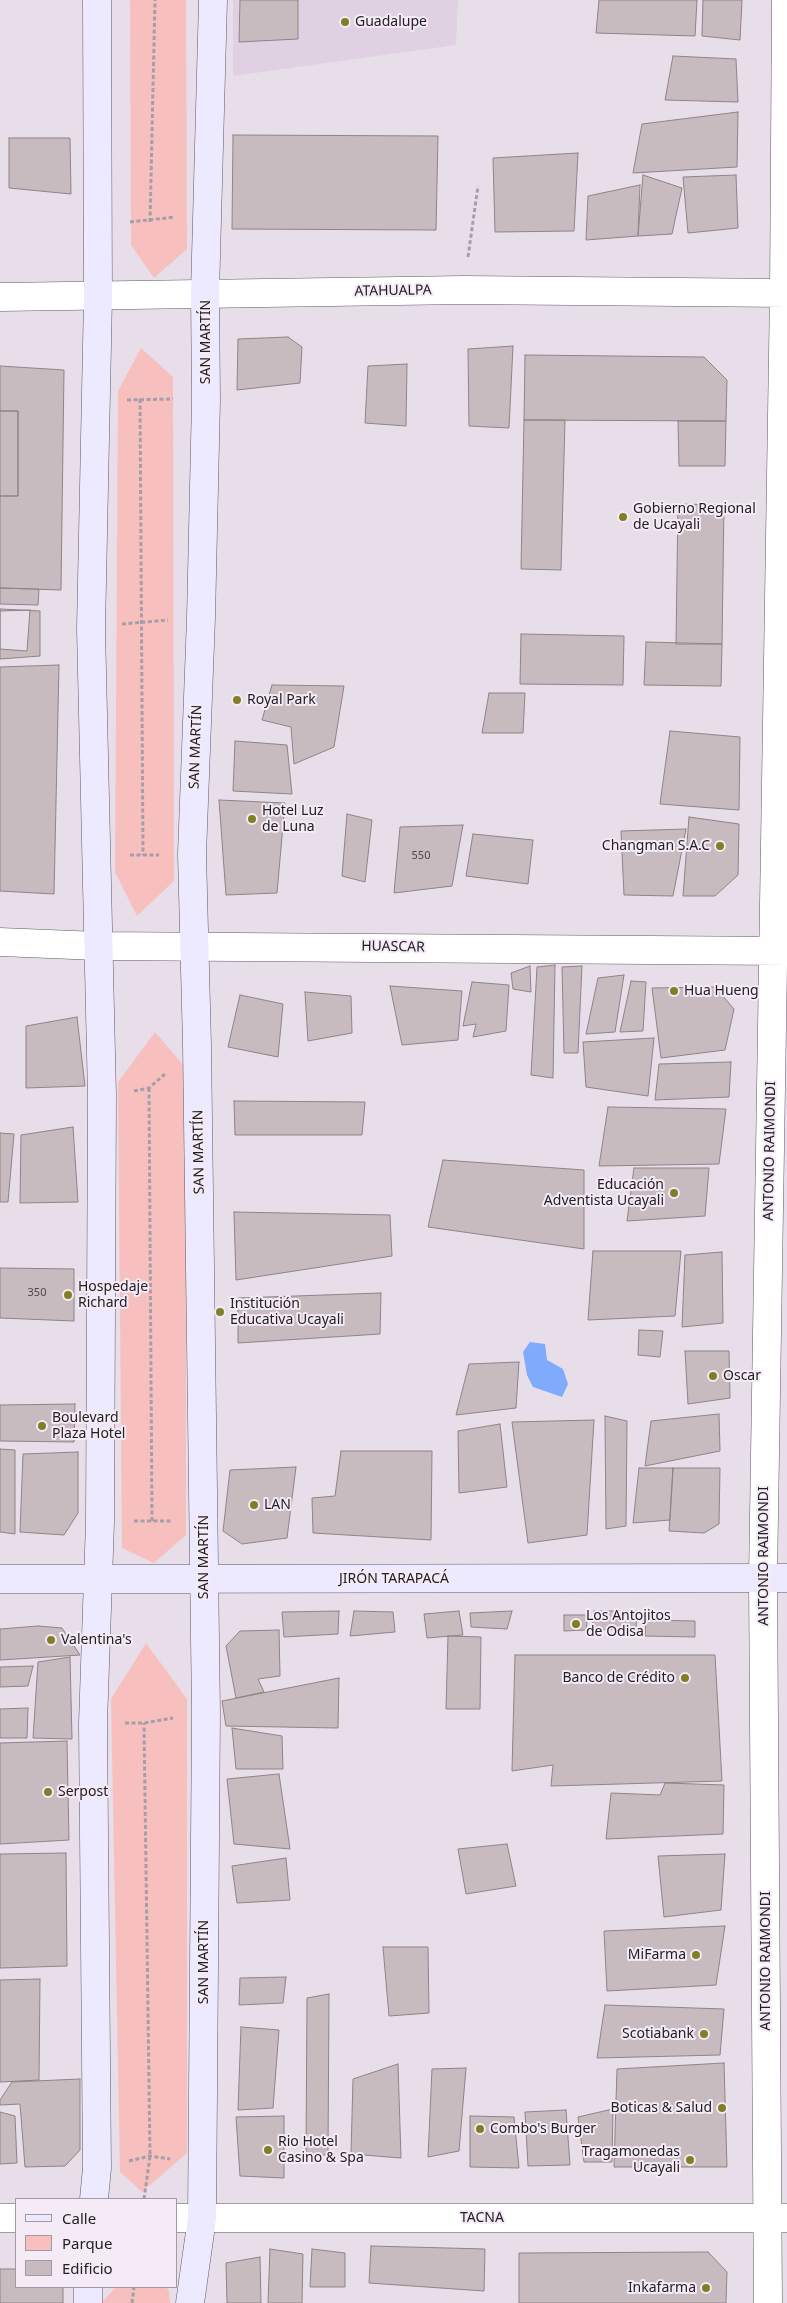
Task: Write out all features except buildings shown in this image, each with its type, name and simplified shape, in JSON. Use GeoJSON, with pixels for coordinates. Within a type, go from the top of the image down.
{"type":"FeatureCollection","features":[{"type":"Feature","properties":{"kind":"main road"},"geometry":{"type":"LineString","coordinates":[[94,2198],[97,2168],[93,1723],[100,1522],[102,1096],[91,629],[98,297],[98,0]]}},
{"type":"Feature","properties":{"kind":"main road","name":"SAN MARTÍN"},"geometry":{"type":"LineString","coordinates":[[190,2303],[189,2218],[203,2163],[206,1713],[197,1045],[192,854],[201,618],[213,0]]}},
{"type":"Feature","properties":{"kind":"main road","name":"JIRÓN TARAPACÁ"},"geometry":{"type":"LineString","coordinates":[[0,1579],[775,1578]]}},
{"type":"Feature","properties":{"kind":"main road"},"geometry":{"type":"LineString","coordinates":[[88,2288],[88,2303]]}},
{"type":"Feature","properties":{"kind":"street","name":"ANTONIO RAIMONDI"},"geometry":{"type":"LineString","coordinates":[[768,2303],[778,2218],[775,1578],[786,293],[786,0]]}},
{"type":"Feature","properties":{"kind":"street","name":"ATAHUALPA"},"geometry":{"type":"LineString","coordinates":[[0,297],[464,290],[786,293]]}},
{"type":"Feature","properties":{"kind":"street","name":"HUASCAR"},"geometry":{"type":"LineString","coordinates":[[0,942],[98,946],[780,951]]}},
{"type":"Feature","properties":{"kind":"street"},"geometry":{"type":"LineString","coordinates":[[0,2218],[15,2218]]}},
{"type":"Feature","properties":{"kind":"street","name":"TACNA"},"geometry":{"type":"LineString","coordinates":[[189,2218],[778,2218]]}},
{"type":"Feature","properties":{"kind":"path"},"geometry":{"type":"LineString","coordinates":[[150,222],[155,0]]}},
{"type":"Feature","properties":{"kind":"path"},"geometry":{"type":"LineString","coordinates":[[464,290],[478,186]]}},
{"type":"Feature","properties":{"kind":"path"},"geometry":{"type":"LineString","coordinates":[[98,223],[150,222],[208,212]]}},
{"type":"Feature","properties":{"kind":"path"},"geometry":{"type":"LineString","coordinates":[[95,405],[140,398],[206,400]]}},
{"type":"Feature","properties":{"kind":"path"},"geometry":{"type":"LineString","coordinates":[[140,398],[143,855]]}},
{"type":"Feature","properties":{"kind":"path"},"geometry":{"type":"LineString","coordinates":[[91,629],[141,620],[201,618]]}},
{"type":"Feature","properties":{"kind":"path"},"geometry":{"type":"LineString","coordinates":[[97,857],[192,854]]}},
{"type":"Feature","properties":{"kind":"path"},"geometry":{"type":"LineString","coordinates":[[102,1096],[149,1088],[197,1045]]}},
{"type":"Feature","properties":{"kind":"path"},"geometry":{"type":"LineString","coordinates":[[149,1088],[152,1521]]}},
{"type":"Feature","properties":{"kind":"path"},"geometry":{"type":"LineString","coordinates":[[100,1522],[204,1522]]}},
{"type":"Feature","properties":{"kind":"path"},"geometry":{"type":"LineString","coordinates":[[93,1723],[144,1723],[206,1713]]}},
{"type":"Feature","properties":{"kind":"path"},"geometry":{"type":"LineString","coordinates":[[144,1723],[150,2156],[144,2198]]}},
{"type":"Feature","properties":{"kind":"path"},"geometry":{"type":"LineString","coordinates":[[97,2168],[150,2156],[203,2163]]}},
{"type":"Feature","properties":{"kind":"path"},"geometry":{"type":"LineString","coordinates":[[132,2303],[134,2288]]}},
{"type":"Feature","properties":{"kind":"shaded area","name":"Guadalupe"},"geometry":{"type":"Polygon","coordinates":[[[233,0],[458,0],[456,45],[233,76],[233,0]]]}},
{"type":"Feature","properties":{"kind":"green space"},"geometry":{"type":"Polygon","coordinates":[[[130,0],[186,0],[187,249],[154,278],[131,245],[130,0]]]}},
{"type":"Feature","properties":{"kind":"green space"},"geometry":{"type":"Polygon","coordinates":[[[141,348],[173,377],[174,881],[137,916],[115,872],[118,391],[141,348]]]}},
{"type":"Feature","properties":{"kind":"green space"},"geometry":{"type":"Polygon","coordinates":[[[155,1032],[186,1068],[186,1535],[154,1563],[122,1548],[118,1082],[155,1032]]]}},
{"type":"Feature","properties":{"kind":"green space"},"geometry":{"type":"Polygon","coordinates":[[[146,1643],[187,1699],[187,2153],[142,2192],[120,2172],[111,1699],[146,1643]]]}},
{"type":"Feature","properties":{"kind":"green space"},"geometry":{"type":"Polygon","coordinates":[[[115,2288],[166,2288],[169,2290],[170,2303],[101,2303],[115,2288]]]}},
{"type":"Feature","properties":{"kind":"water"},"geometry":{"type":"Polygon","coordinates":[[[530,1342],[545,1344],[547,1360],[563,1369],[568,1384],[562,1397],[533,1387],[527,1375],[523,1352],[530,1342]]]}},
{"type":"Feature","properties":{"kind":"place","name":"Guadalupe"},"geometry":{"type":"Point","coordinates":[345,22]}},
{"type":"Feature","properties":{"kind":"place","name":"Gobierno Regional de Ucayali"},"geometry":{"type":"Point","coordinates":[623,517]}},
{"type":"Feature","properties":{"kind":"place","name":"Royal Park"},"geometry":{"type":"Point","coordinates":[237,700]}},
{"type":"Feature","properties":{"kind":"place","name":"Hotel Luz de Luna"},"geometry":{"type":"Point","coordinates":[252,819]}},
{"type":"Feature","properties":{"kind":"place","name":"Changman S.A.C"},"geometry":{"type":"Point","coordinates":[720,846]}},
{"type":"Feature","properties":{"kind":"place","name":"Hua Hueng"},"geometry":{"type":"Point","coordinates":[674,991]}},
{"type":"Feature","properties":{"kind":"place","name":"Educación Adventista Ucayali"},"geometry":{"type":"Point","coordinates":[674,1193]}},
{"type":"Feature","properties":{"kind":"place","name":"Hospedaje Richard"},"geometry":{"type":"Point","coordinates":[68,1295]}},
{"type":"Feature","properties":{"kind":"place","name":"Institución Educativa Ucayali"},"geometry":{"type":"Point","coordinates":[220,1312]}},
{"type":"Feature","properties":{"kind":"place","name":"Oscar"},"geometry":{"type":"Point","coordinates":[713,1376]}},
{"type":"Feature","properties":{"kind":"place","name":"Boulevard Plaza Hotel"},"geometry":{"type":"Point","coordinates":[42,1426]}},
{"type":"Feature","properties":{"kind":"place","name":"LAN"},"geometry":{"type":"Point","coordinates":[254,1505]}},
{"type":"Feature","properties":{"kind":"place","name":"Los Antojitos de Odisa"},"geometry":{"type":"Point","coordinates":[576,1624]}},
{"type":"Feature","properties":{"kind":"place","name":"Valentina's"},"geometry":{"type":"Point","coordinates":[51,1640]}},
{"type":"Feature","properties":{"kind":"place","name":"Banco de Crédito"},"geometry":{"type":"Point","coordinates":[685,1678]}},
{"type":"Feature","properties":{"kind":"place","name":"Serpost"},"geometry":{"type":"Point","coordinates":[48,1792]}},
{"type":"Feature","properties":{"kind":"place","name":"MiFarma"},"geometry":{"type":"Point","coordinates":[696,1955]}},
{"type":"Feature","properties":{"kind":"place","name":"Scotiabank"},"geometry":{"type":"Point","coordinates":[704,2034]}},
{"type":"Feature","properties":{"kind":"place","name":"Boticas & Salud"},"geometry":{"type":"Point","coordinates":[722,2108]}},
{"type":"Feature","properties":{"kind":"place","name":"Combo's Burger"},"geometry":{"type":"Point","coordinates":[480,2129]}},
{"type":"Feature","properties":{"kind":"place","name":"Rio Hotel Casino & Spa"},"geometry":{"type":"Point","coordinates":[268,2150]}},
{"type":"Feature","properties":{"kind":"place","name":"Tragamonedas Ucayali"},"geometry":{"type":"Point","coordinates":[690,2160]}},
{"type":"Feature","properties":{"kind":"place","name":"Inkafarma"},"geometry":{"type":"Point","coordinates":[706,2288]}}]}
